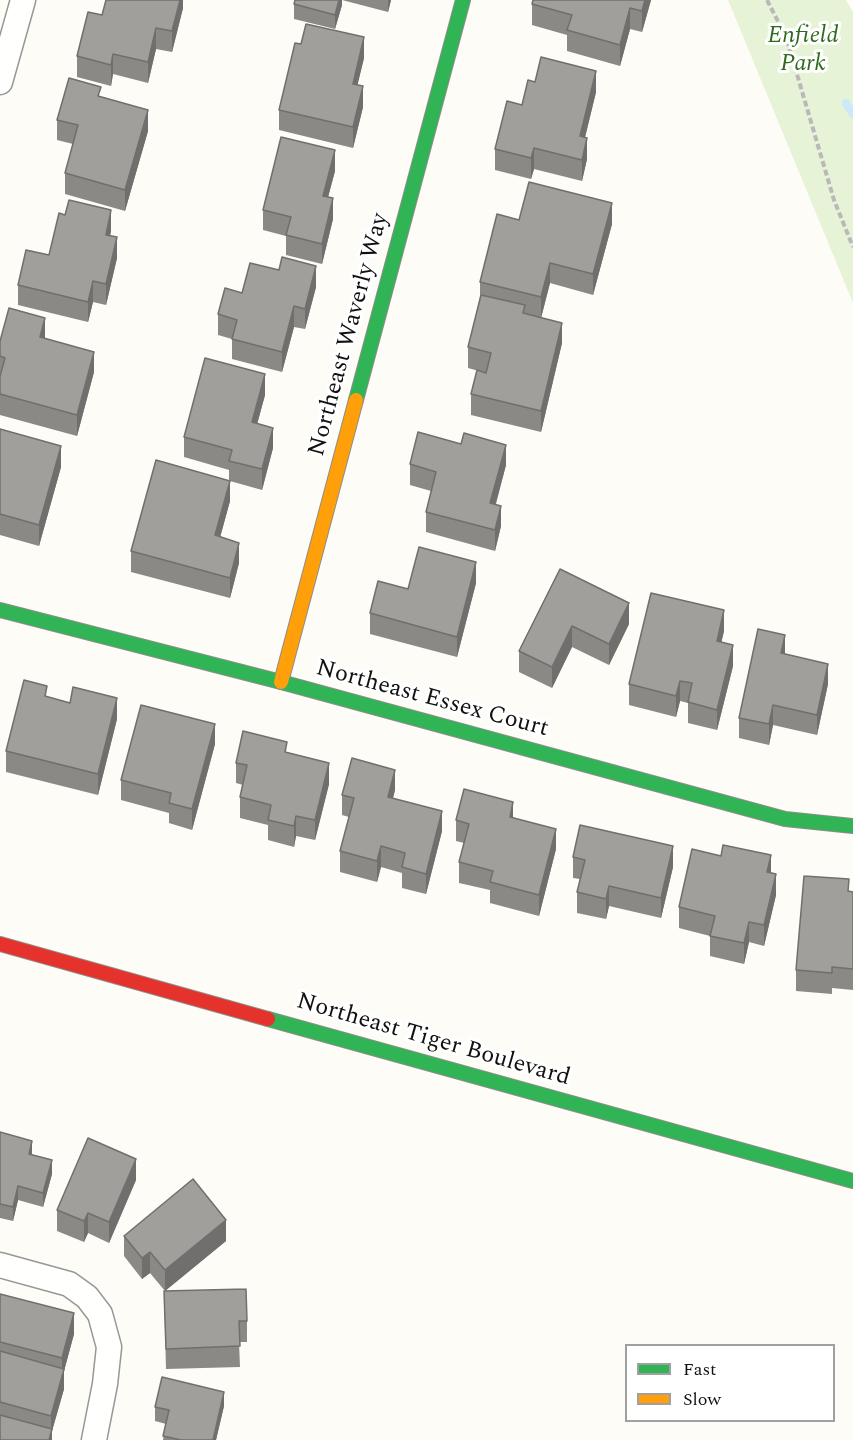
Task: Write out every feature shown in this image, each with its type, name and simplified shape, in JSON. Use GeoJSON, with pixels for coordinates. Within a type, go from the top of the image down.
{"type":"FeatureCollection","features":[{"type":"Feature","properties":{"kind":"street"},"geometry":{"type":"LineString","coordinates":[[0,82],[22,0]]}},
{"type":"Feature","properties":{"kind":"street","name":"Northeast Waverly Way"},"geometry":{"type":"LineString","coordinates":[[281,682],[463,0]]}},
{"type":"Feature","properties":{"kind":"street","name":"Northeast Essex Court"},"geometry":{"type":"LineString","coordinates":[[0,610],[281,682],[785,819],[853,826]]}},
{"type":"Feature","properties":{"kind":"street","name":"Northeast Tiger Boulevard"},"geometry":{"type":"LineString","coordinates":[[0,944],[853,1181]]}},
{"type":"Feature","properties":{"kind":"street"},"geometry":{"type":"LineString","coordinates":[[0,1265],[69,1284],[87,1297],[100,1314],[109,1347],[105,1384],[94,1440]]}},
{"type":"Feature","properties":{"kind":"path"},"geometry":{"type":"LineString","coordinates":[[766,0],[786,37],[834,200],[853,247]]}},
{"type":"Feature","properties":{"kind":"green space","name":"Enfield Park"},"geometry":{"type":"Polygon","coordinates":[[[728,0],[846,0],[853,12],[853,303],[728,0]]]}},
{"type":"Feature","properties":{"kind":"building"},"geometry":{"type":"Polygon","coordinates":[[[106,0],[180,0],[172,31],[156,28],[148,62],[113,54],[111,65],[77,56],[88,12],[102,15],[106,0]]]}},
{"type":"Feature","properties":{"kind":"building"},"geometry":{"type":"Polygon","coordinates":[[[295,0],[339,0],[335,15],[294,4],[295,0]]]}},
{"type":"Feature","properties":{"kind":"building"},"geometry":{"type":"Polygon","coordinates":[[[533,0],[645,0],[642,11],[630,8],[620,45],[567,30],[572,15],[532,4],[533,0]]]}},
{"type":"Feature","properties":{"kind":"building"},"geometry":{"type":"Polygon","coordinates":[[[306,24],[364,37],[353,84],[363,86],[353,127],[279,110],[295,43],[301,44],[306,24]]]}},
{"type":"Feature","properties":{"kind":"building"},"geometry":{"type":"Polygon","coordinates":[[[541,57],[596,71],[580,136],[587,138],[582,160],[534,148],[531,158],[495,149],[507,101],[522,105],[528,80],[535,82],[541,57]]]}},
{"type":"Feature","properties":{"kind":"building"},"geometry":{"type":"Polygon","coordinates":[[[69,78],[101,87],[98,96],[148,110],[125,190],[65,173],[78,125],[57,120],[69,78]]]}},
{"type":"Feature","properties":{"kind":"building"},"geometry":{"type":"Polygon","coordinates":[[[281,137],[335,150],[323,196],[333,198],[322,244],[286,235],[291,217],[263,210],[281,137]]]}},
{"type":"Feature","properties":{"kind":"building"},"geometry":{"type":"Polygon","coordinates":[[[529,182],[612,203],[593,274],[550,263],[541,297],[480,282],[497,214],[519,220],[529,182]]]}},
{"type":"Feature","properties":{"kind":"building"},"geometry":{"type":"Polygon","coordinates":[[[69,200],[111,210],[106,235],[117,237],[106,284],[93,281],[88,302],[18,285],[26,250],[49,255],[59,213],[65,215],[69,200]]]}},
{"type":"Feature","properties":{"kind":"building"},"geometry":{"type":"Polygon","coordinates":[[[282,257],[316,266],[305,309],[294,306],[282,352],[232,339],[237,320],[218,314],[225,288],[242,293],[250,263],[279,270],[282,257]]]}},
{"type":"Feature","properties":{"kind":"building"},"geometry":{"type":"Polygon","coordinates":[[[481,295],[525,305],[523,313],[562,323],[541,411],[471,394],[477,370],[486,373],[491,353],[468,347],[481,295]]]}},
{"type":"Feature","properties":{"kind":"building"},"geometry":{"type":"Polygon","coordinates":[[[9,308],[45,318],[40,337],[94,352],[77,415],[0,394],[0,376],[5,358],[0,356],[0,341],[9,308]]]}},
{"type":"Feature","properties":{"kind":"building"},"geometry":{"type":"Polygon","coordinates":[[[205,358],[265,374],[252,422],[273,428],[262,469],[229,461],[232,450],[184,437],[205,358]]]}},
{"type":"Feature","properties":{"kind":"building"},"geometry":{"type":"Polygon","coordinates":[[[0,429],[61,446],[39,525],[0,514],[0,429]]]}},
{"type":"Feature","properties":{"kind":"building"},"geometry":{"type":"Polygon","coordinates":[[[418,432],[461,444],[464,433],[506,445],[490,503],[501,506],[495,530],[426,512],[436,472],[410,464],[418,432]]]}},
{"type":"Feature","properties":{"kind":"building"},"geometry":{"type":"Polygon","coordinates":[[[156,460],[230,481],[215,535],[239,543],[230,578],[131,551],[156,460]]]}},
{"type":"Feature","properties":{"kind":"building"},"geometry":{"type":"Polygon","coordinates":[[[419,547],[476,562],[457,637],[370,613],[378,581],[408,589],[419,547]]]}},
{"type":"Feature","properties":{"kind":"building"},"geometry":{"type":"Polygon","coordinates":[[[560,569],[629,603],[609,644],[572,626],[552,667],[519,651],[560,569]]]}},
{"type":"Feature","properties":{"kind":"building"},"geometry":{"type":"Polygon","coordinates":[[[651,593],[724,610],[717,641],[733,645],[717,710],[688,702],[692,683],[680,681],[676,696],[629,684],[651,593]]]}},
{"type":"Feature","properties":{"kind":"building"},"geometry":{"type":"Polygon","coordinates":[[[758,629],[785,635],[781,653],[828,664],[817,715],[773,705],[769,724],[739,718],[758,629]]]}},
{"type":"Feature","properties":{"kind":"building"},"geometry":{"type":"Polygon","coordinates":[[[24,680],[47,686],[45,696],[70,703],[73,687],[117,698],[98,774],[6,751],[24,680]]]}},
{"type":"Feature","properties":{"kind":"building"},"geometry":{"type":"Polygon","coordinates":[[[141,705],[215,724],[192,809],[169,803],[171,793],[121,780],[141,705]]]}},
{"type":"Feature","properties":{"kind":"building"},"geometry":{"type":"Polygon","coordinates":[[[243,731],[287,742],[285,752],[329,763],[315,820],[296,816],[294,826],[268,820],[271,805],[240,797],[247,765],[236,763],[243,731]]]}},
{"type":"Feature","properties":{"kind":"building"},"geometry":{"type":"Polygon","coordinates":[[[352,758],[395,770],[388,797],[442,811],[426,874],[402,867],[405,853],[381,846],[377,861],[340,851],[354,798],[342,795],[352,758]]]}},
{"type":"Feature","properties":{"kind":"building"},"geometry":{"type":"Polygon","coordinates":[[[464,789],[513,802],[510,817],[556,829],[539,895],[490,882],[493,871],[459,862],[469,824],[456,820],[464,789]]]}},
{"type":"Feature","properties":{"kind":"building"},"geometry":{"type":"Polygon","coordinates":[[[580,825],[673,846],[661,898],[609,886],[606,899],[577,892],[585,860],[573,857],[580,825]]]}},
{"type":"Feature","properties":{"kind":"building"},"geometry":{"type":"Polygon","coordinates":[[[723,845],[771,855],[767,872],[776,874],[764,925],[749,922],[744,943],[710,936],[715,916],[679,907],[692,849],[721,856],[723,845]]]}},
{"type":"Feature","properties":{"kind":"building"},"geometry":{"type":"Polygon","coordinates":[[[804,876],[849,879],[848,891],[853,892],[853,969],[832,967],[832,973],[796,970],[804,876]]]}},
{"type":"Feature","properties":{"kind":"building"},"geometry":{"type":"Polygon","coordinates":[[[0,1132],[32,1141],[29,1154],[52,1160],[43,1193],[18,1186],[13,1207],[0,1204],[0,1132]]]}},
{"type":"Feature","properties":{"kind":"building"},"geometry":{"type":"Polygon","coordinates":[[[88,1138],[136,1159],[109,1222],[88,1213],[84,1221],[57,1210],[88,1138]]]}},
{"type":"Feature","properties":{"kind":"building"},"geometry":{"type":"Polygon","coordinates":[[[193,1179],[226,1220],[165,1270],[150,1252],[142,1258],[124,1236],[193,1179]]]}},
{"type":"Feature","properties":{"kind":"building"},"geometry":{"type":"Polygon","coordinates":[[[246,1289],[247,1321],[239,1321],[240,1346],[166,1349],[164,1291],[246,1289]]]}},
{"type":"Feature","properties":{"kind":"building"},"geometry":{"type":"Polygon","coordinates":[[[0,1294],[74,1313],[62,1358],[0,1342],[0,1294]]]}},
{"type":"Feature","properties":{"kind":"building"},"geometry":{"type":"Polygon","coordinates":[[[0,1351],[64,1369],[51,1416],[0,1402],[0,1351]]]}},
{"type":"Feature","properties":{"kind":"building"},"geometry":{"type":"Polygon","coordinates":[[[162,1377],[224,1392],[213,1440],[181,1440],[163,1436],[169,1410],[155,1407],[162,1377]]]}},
{"type":"Feature","properties":{"kind":"building"},"geometry":{"type":"Polygon","coordinates":[[[0,1415],[52,1429],[49,1440],[0,1440],[0,1415]]]}},
{"type":"Feature","properties":{"kind":"waterway"},"geometry":{"type":"LineString","coordinates":[[846,103],[853,114]]}},
{"type":"Feature","properties":{"kind":"traffic: fast"},"geometry":{"type":"LineString","coordinates":[[356,400],[463,0]]}},
{"type":"Feature","properties":{"kind":"traffic: fast"},"geometry":{"type":"LineString","coordinates":[[0,610],[281,682],[785,819],[853,826]]}},
{"type":"Feature","properties":{"kind":"traffic: fast"},"geometry":{"type":"LineString","coordinates":[[268,1019],[853,1181]]}},
{"type":"Feature","properties":{"kind":"traffic: slow"},"geometry":{"type":"LineString","coordinates":[[281,682],[356,400]]}},
{"type":"Feature","properties":{"kind":"traffic: jam"},"geometry":{"type":"LineString","coordinates":[[0,944],[268,1019]]}}]}
